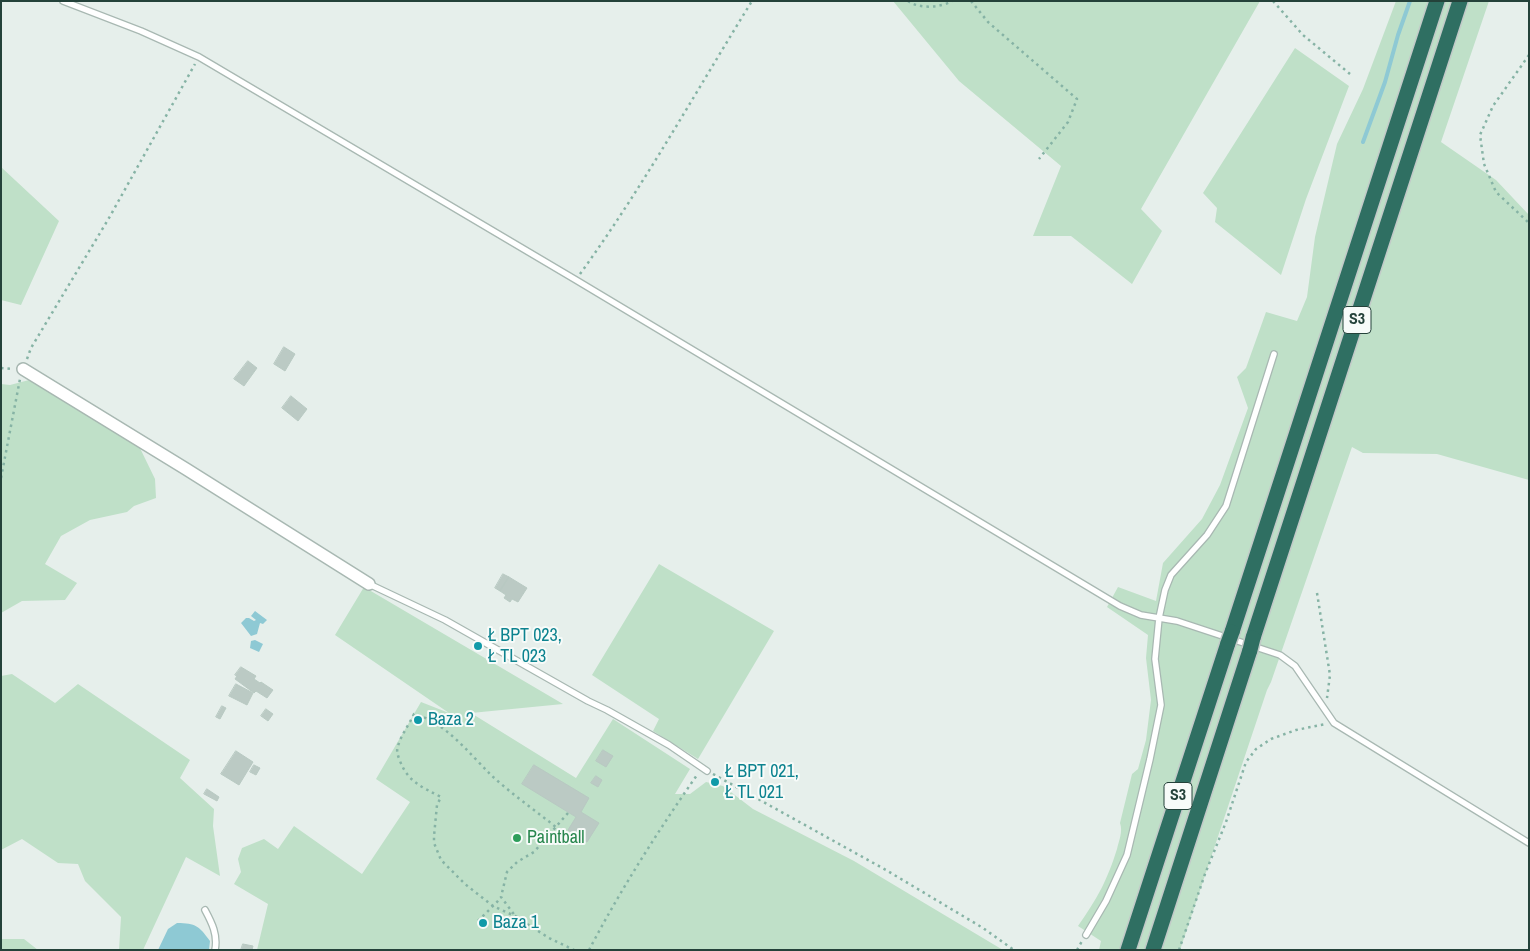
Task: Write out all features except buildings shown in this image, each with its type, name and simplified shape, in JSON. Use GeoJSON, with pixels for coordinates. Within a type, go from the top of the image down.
{"type":"FeatureCollection","features":[{"type":"Feature","properties":{"kind":"highway","name":"S3"},"geometry":{"type":"LineString","coordinates":[[1128,950],[1437,1]]}},
{"type":"Feature","properties":{"kind":"highway","name":"S3"},"geometry":{"type":"LineString","coordinates":[[1153,950],[1460,1]]}},
{"type":"Feature","properties":{"kind":"street"},"geometry":{"type":"LineString","coordinates":[[23,369],[369,584]]}},
{"type":"Feature","properties":{"kind":"lane"},"geometry":{"type":"LineString","coordinates":[[63,1],[141,31],[200,57],[1114,603],[1141,615],[1178,621],[1280,655],[1295,666],[1334,723],[1529,843]]}},
{"type":"Feature","properties":{"kind":"lane"},"geometry":{"type":"LineString","coordinates":[[1086,935],[1106,901],[1127,854],[1150,759],[1161,705],[1155,659],[1159,618],[1166,590],[1171,575],[1207,535],[1226,506],[1274,354]]}},
{"type":"Feature","properties":{"kind":"lane"},"geometry":{"type":"LineString","coordinates":[[369,584],[445,620],[669,745],[705,770]]}},
{"type":"Feature","properties":{"kind":"lane"},"geometry":{"type":"LineString","coordinates":[[1136,950],[1148,890]]}},
{"type":"Feature","properties":{"kind":"lane"},"geometry":{"type":"LineString","coordinates":[[1146,950],[1170,896]]}},
{"type":"Feature","properties":{"kind":"lane"},"geometry":{"type":"LineString","coordinates":[[205,910],[214,930],[216,939],[215,950]]}},
{"type":"Feature","properties":{"kind":"path"},"geometry":{"type":"LineString","coordinates":[[576,280],[609,234],[659,155],[752,1]]}},
{"type":"Feature","properties":{"kind":"path"},"geometry":{"type":"LineString","coordinates":[[908,1],[912,4],[932,6],[952,1]]}},
{"type":"Feature","properties":{"kind":"path"},"geometry":{"type":"LineString","coordinates":[[972,1],[988,22],[1077,99],[1068,122],[1039,159]]}},
{"type":"Feature","properties":{"kind":"path"},"geometry":{"type":"LineString","coordinates":[[1272,1],[1303,35],[1350,74]]}},
{"type":"Feature","properties":{"kind":"path"},"geometry":{"type":"LineString","coordinates":[[1529,55],[1494,106],[1480,135],[1484,164],[1496,192],[1529,223]]}},
{"type":"Feature","properties":{"kind":"path"},"geometry":{"type":"LineString","coordinates":[[1,478],[19,380],[31,348],[109,218],[200,57]]}},
{"type":"Feature","properties":{"kind":"path"},"geometry":{"type":"LineString","coordinates":[[1317,593],[1330,676],[1327,700]]}},
{"type":"Feature","properties":{"kind":"path"},"geometry":{"type":"LineString","coordinates":[[557,828],[491,775],[464,746],[433,722],[414,714],[400,738],[397,748],[407,776],[418,785],[441,797],[437,805],[434,836],[434,843],[441,860],[465,884],[493,906],[517,917],[549,938],[574,950]]}},
{"type":"Feature","properties":{"kind":"path"},"geometry":{"type":"LineString","coordinates":[[1179,950],[1246,762],[1256,749],[1270,739],[1296,730],[1334,723]]}},
{"type":"Feature","properties":{"kind":"path"},"geometry":{"type":"LineString","coordinates":[[589,950],[640,861],[672,810],[705,770],[886,870],[983,928],[1014,950]]}},
{"type":"Feature","properties":{"kind":"path"},"geometry":{"type":"LineString","coordinates":[[478,921],[501,897],[507,872],[517,862],[534,852],[557,828],[568,813]]}},
{"type":"Feature","properties":{"kind":"path"},"geometry":{"type":"LineString","coordinates":[[501,897],[517,917]]}},
{"type":"Feature","properties":{"kind":"green space"},"geometry":{"type":"Polygon","coordinates":[[[893,1],[1260,1],[1141,209],[1162,231],[1132,284],[1071,236],[1033,236],[1061,166],[959,81],[893,1]]]}},
{"type":"Feature","properties":{"kind":"green space"},"geometry":{"type":"Polygon","coordinates":[[[1396,1],[1489,1],[1441,142],[1496,180],[1529,215],[1529,480],[1437,454],[1363,453],[1352,447],[1267,690],[1180,950],[1099,950],[1101,941],[1078,926],[1101,889],[1117,849],[1121,833],[1120,823],[1132,774],[1138,769],[1146,740],[1151,700],[1146,658],[1148,635],[1107,607],[1118,587],[1156,601],[1163,563],[1202,519],[1220,485],[1248,408],[1237,377],[1246,368],[1266,312],[1297,321],[1307,297],[1315,237],[1337,144],[1363,89],[1396,1]]]}},
{"type":"Feature","properties":{"kind":"green space"},"geometry":{"type":"Polygon","coordinates":[[[1295,48],[1349,86],[1306,199],[1281,275],[1215,222],[1217,208],[1203,193],[1295,48]]]}},
{"type":"Feature","properties":{"kind":"green space"},"geometry":{"type":"Polygon","coordinates":[[[1,167],[59,221],[21,305],[1,300],[1,167]]]}},
{"type":"Feature","properties":{"kind":"green space"},"geometry":{"type":"Polygon","coordinates":[[[33,379],[138,444],[155,479],[156,498],[134,506],[127,512],[90,520],[61,536],[45,564],[77,583],[65,600],[22,601],[1,613],[1,384],[10,385],[33,379]]]}},
{"type":"Feature","properties":{"kind":"green space"},"geometry":{"type":"Polygon","coordinates":[[[659,564],[774,631],[698,759],[653,731],[659,719],[592,675],[659,564]]]}},
{"type":"Feature","properties":{"kind":"green space"},"geometry":{"type":"Polygon","coordinates":[[[364,587],[563,704],[471,713],[576,778],[613,719],[690,769],[675,794],[690,794],[706,782],[723,786],[753,809],[854,861],[1003,950],[257,950],[268,904],[234,884],[241,872],[238,859],[242,848],[264,839],[278,849],[294,826],[362,874],[410,802],[376,779],[421,702],[449,713],[335,635],[364,587]]]}},
{"type":"Feature","properties":{"kind":"green space"},"geometry":{"type":"Polygon","coordinates":[[[12,674],[55,703],[78,684],[190,760],[180,778],[214,809],[213,826],[220,876],[186,857],[143,950],[119,950],[121,917],[85,881],[78,864],[58,863],[22,839],[1,850],[1,676],[12,674]]]}},
{"type":"Feature","properties":{"kind":"green space"},"geometry":{"type":"Polygon","coordinates":[[[1,939],[24,939],[38,950],[1,950],[1,939]]]}},
{"type":"Feature","properties":{"kind":"water"},"geometry":{"type":"Polygon","coordinates":[[[255,611],[267,620],[263,624],[260,623],[257,634],[251,636],[241,623],[246,618],[256,620],[251,616],[255,611]]]}},
{"type":"Feature","properties":{"kind":"water"},"geometry":{"type":"Polygon","coordinates":[[[255,640],[263,644],[259,652],[250,648],[251,641],[255,640]]]}},
{"type":"Feature","properties":{"kind":"water"},"geometry":{"type":"Polygon","coordinates":[[[177,923],[193,925],[200,929],[210,941],[209,950],[158,950],[168,929],[177,923]]]}},
{"type":"Feature","properties":{"kind":"waterway"},"geometry":{"type":"LineString","coordinates":[[1363,142],[1385,82],[1410,1]]}},
{"type":"Feature","properties":{"kind":"place","name":"Ł BPT 023, Ł TL 023"},"geometry":{"type":"Point","coordinates":[478,646]}},
{"type":"Feature","properties":{"kind":"place","name":"Baza 2"},"geometry":{"type":"Point","coordinates":[418,720]}},
{"type":"Feature","properties":{"kind":"place","name":"Ł BPT 021, Ł TL 021"},"geometry":{"type":"Point","coordinates":[715,782]}},
{"type":"Feature","properties":{"kind":"place","name":"Paintball"},"geometry":{"type":"Point","coordinates":[517,838]}},
{"type":"Feature","properties":{"kind":"place","name":"Baza 1"},"geometry":{"type":"Point","coordinates":[483,923]}}]}
